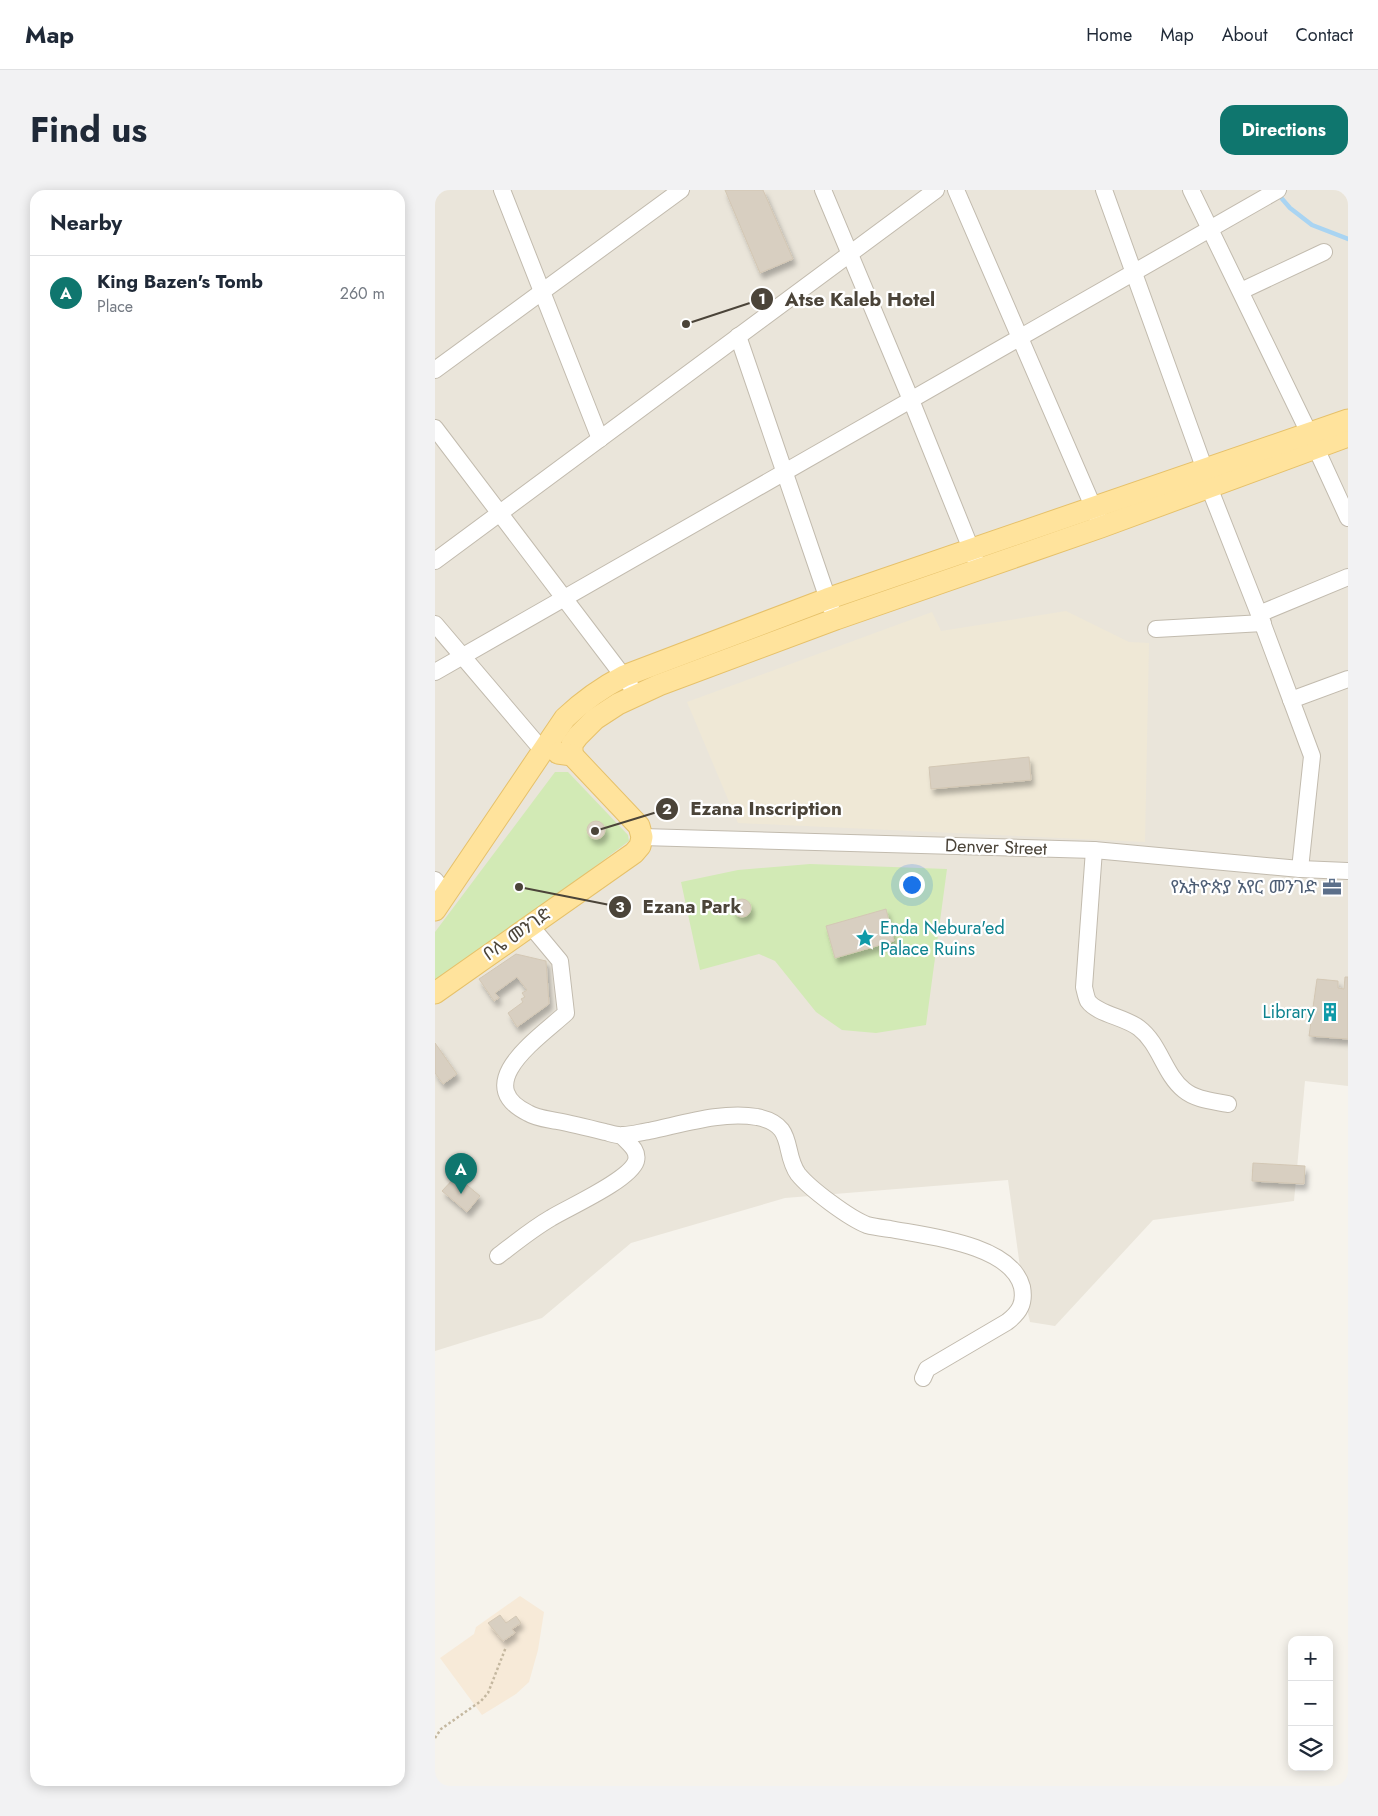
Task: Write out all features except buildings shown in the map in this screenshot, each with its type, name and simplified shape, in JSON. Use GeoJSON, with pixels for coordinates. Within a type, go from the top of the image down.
{"type":"FeatureCollection","features":[{"type":"Feature","properties":{"kind":"main road"},"geometry":{"type":"LineString","coordinates":[[439,895],[565,718],[593,694],[624,676],[827,599],[1093,507],[1207,478],[1312,441],[1348,420]]}},
{"type":"Feature","properties":{"kind":"main road"},"geometry":{"type":"LineString","coordinates":[[1312,441],[1348,436]]}},
{"type":"Feature","properties":{"kind":"main road"},"geometry":{"type":"LineString","coordinates":[[572,755],[572,744],[595,719],[637,694],[836,619],[1101,527],[1207,478]]}},
{"type":"Feature","properties":{"kind":"main road"},"geometry":{"type":"LineString","coordinates":[[543,751],[572,755],[606,793],[636,822],[642,837]]}},
{"type":"Feature","properties":{"kind":"main road","name":"ቦሌ መንገድ"},"geometry":{"type":"LineString","coordinates":[[435,993],[634,853],[640,846],[642,837]]}},
{"type":"Feature","properties":{"kind":"street"},"geometry":{"type":"LineString","coordinates":[[502,190],[600,439]]}},
{"type":"Feature","properties":{"kind":"street"},"geometry":{"type":"LineString","coordinates":[[435,370],[681,190]]}},
{"type":"Feature","properties":{"kind":"street"},"geometry":{"type":"LineString","coordinates":[[823,190],[911,400],[979,570]]}},
{"type":"Feature","properties":{"kind":"street"},"geometry":{"type":"LineString","coordinates":[[435,561],[936,190]]}},
{"type":"Feature","properties":{"kind":"street"},"geometry":{"type":"LineString","coordinates":[[956,190],[1101,527]]}},
{"type":"Feature","properties":{"kind":"street"},"geometry":{"type":"LineString","coordinates":[[1104,190],[1135,272],[1207,478],[1312,756],[1300,868]]}},
{"type":"Feature","properties":{"kind":"street"},"geometry":{"type":"LineString","coordinates":[[1191,190],[1348,518]]}},
{"type":"Feature","properties":{"kind":"street"},"geometry":{"type":"LineString","coordinates":[[435,672],[1278,190]]}},
{"type":"Feature","properties":{"kind":"street"},"geometry":{"type":"LineString","coordinates":[[1241,291],[1324,252]]}},
{"type":"Feature","properties":{"kind":"street"},"geometry":{"type":"LineString","coordinates":[[738,336],[827,599],[836,619]]}},
{"type":"Feature","properties":{"kind":"street"},"geometry":{"type":"LineString","coordinates":[[435,428],[637,694]]}},
{"type":"Feature","properties":{"kind":"street"},"geometry":{"type":"LineString","coordinates":[[1156,629],[1261,618],[1348,578]]}},
{"type":"Feature","properties":{"kind":"street"},"geometry":{"type":"LineString","coordinates":[[435,624],[543,751]]}},
{"type":"Feature","properties":{"kind":"street"},"geometry":{"type":"LineString","coordinates":[[1291,700],[1348,679]]}},
{"type":"Feature","properties":{"kind":"street","name":"Denver Street"},"geometry":{"type":"LineString","coordinates":[[642,837],[1094,850],[1348,871]]}},
{"type":"Feature","properties":{"kind":"street"},"geometry":{"type":"LineString","coordinates":[[1094,850],[1084,986],[1089,1002],[1100,1010],[1127,1020],[1144,1032],[1157,1049],[1176,1082],[1185,1092],[1228,1104]]}},
{"type":"Feature","properties":{"kind":"street"},"geometry":{"type":"LineString","coordinates":[[530,925],[560,961],[566,1013],[516,1059],[507,1072],[504,1084],[506,1095],[515,1106],[529,1114],[622,1136],[725,1116],[766,1120],[774,1123],[782,1131],[790,1148],[791,1161],[806,1183],[846,1213],[867,1225],[947,1239],[985,1251],[1009,1266],[1020,1281],[1024,1296],[1018,1314],[927,1369],[923,1378]]}},
{"type":"Feature","properties":{"kind":"street"},"geometry":{"type":"LineString","coordinates":[[498,1256],[549,1218],[613,1183],[633,1166],[636,1154],[622,1136]]}},
{"type":"Feature","properties":{"kind":"path"},"geometry":{"type":"LineString","coordinates":[[435,1738],[441,1729],[481,1701],[488,1693],[507,1646]]}},
{"type":"Feature","properties":{"kind":"shaded area"},"geometry":{"type":"Polygon","coordinates":[[[435,190],[1348,190],[1348,1086],[1305,1081],[1294,1201],[1153,1220],[1055,1326],[1030,1322],[1024,1296],[1008,1180],[785,1198],[631,1243],[542,1318],[435,1351],[435,190]]]}},
{"type":"Feature","properties":{"kind":"shaded area"},"geometry":{"type":"Polygon","coordinates":[[[1066,611],[1129,642],[1149,643],[1145,842],[738,823],[687,702],[932,612],[941,631],[1066,611]]]}},
{"type":"Feature","properties":{"kind":"shaded area"},"geometry":{"type":"Polygon","coordinates":[[[520,1596],[544,1612],[538,1650],[529,1682],[516,1694],[482,1715],[440,1658],[474,1634],[476,1627],[520,1596]]]}},
{"type":"Feature","properties":{"kind":"green space"},"geometry":{"type":"Polygon","coordinates":[[[555,772],[568,772],[628,835],[629,841],[435,986],[435,932],[555,772]]]}},
{"type":"Feature","properties":{"kind":"green space"},"geometry":{"type":"Polygon","coordinates":[[[810,864],[947,869],[926,1025],[876,1033],[842,1030],[816,1012],[775,961],[759,954],[700,970],[681,882],[738,870],[810,864]]]}},
{"type":"Feature","properties":{"kind":"waterway"},"geometry":{"type":"LineString","coordinates":[[1277,193],[1290,208],[1312,225],[1348,239]]}},
{"type":"Feature","properties":{"kind":"place","name":"Atse Kaleb Hotel"},"geometry":{"type":"Point","coordinates":[686,324]}},
{"type":"Feature","properties":{"kind":"place","name":"Ezana Inscription"},"geometry":{"type":"Point","coordinates":[595,831]}},
{"type":"Feature","properties":{"kind":"place","name":"Ezana Park"},"geometry":{"type":"Point","coordinates":[519,887]}},
{"type":"Feature","properties":{"kind":"place","name":"የኢትዮጵያ አየር መንገድ"},"geometry":{"type":"Point","coordinates":[1332,887]}},
{"type":"Feature","properties":{"kind":"place","name":"Enda Nebura'ed Palace Ruins"},"geometry":{"type":"Point","coordinates":[865,938]}},
{"type":"Feature","properties":{"kind":"place","name":"Library"},"geometry":{"type":"Point","coordinates":[1330,1012]}},
{"type":"Feature","properties":{"kind":"place","name":"King Bazen's Tomb"},"geometry":{"type":"Point","coordinates":[461,1194]}}]}
